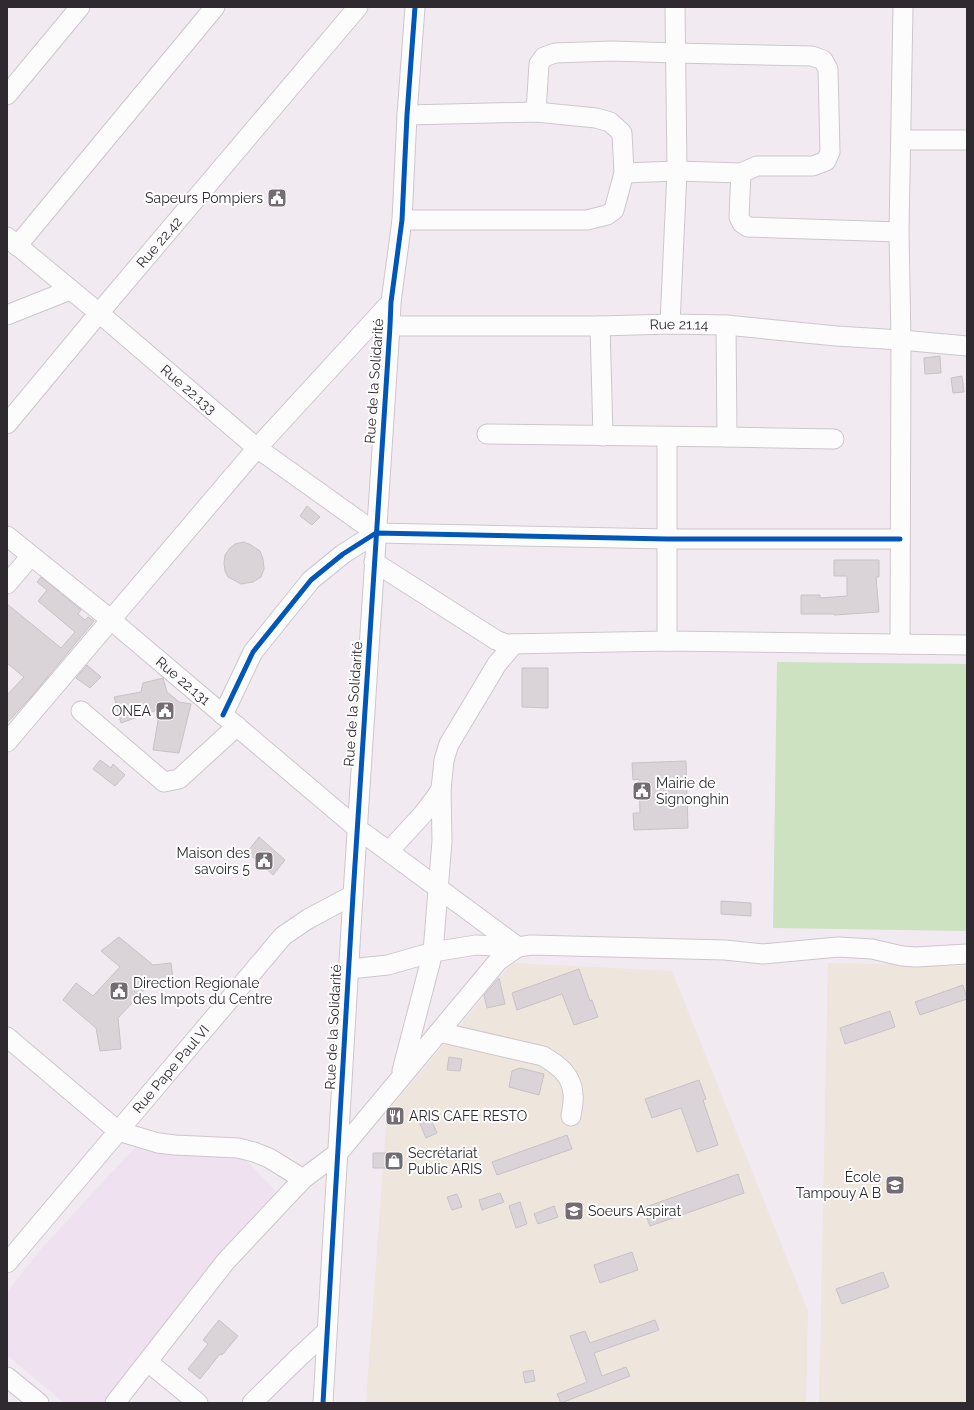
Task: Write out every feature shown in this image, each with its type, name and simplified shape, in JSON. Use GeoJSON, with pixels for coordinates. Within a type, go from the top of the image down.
{"type":"FeatureCollection","features":[{"type":"Feature","properties":{"kind":"street"},"geometry":{"type":"LineString","coordinates":[[7,95],[80,7]]}},
{"type":"Feature","properties":{"kind":"street"},"geometry":{"type":"LineString","coordinates":[[12,241],[215,7]]}},
{"type":"Feature","properties":{"kind":"street","name":"Rue 22.42"},"geometry":{"type":"LineString","coordinates":[[7,424],[358,7]]}},
{"type":"Feature","properties":{"kind":"street","name":"Rue de la Solidarité"},"geometry":{"type":"LineString","coordinates":[[323,1403],[326,1332],[339,1152],[353,895],[391,302],[402,220],[407,115],[415,7]]}},
{"type":"Feature","properties":{"kind":"street"},"geometry":{"type":"LineString","coordinates":[[670,324],[677,171],[675,7]]}},
{"type":"Feature","properties":{"kind":"street"},"geometry":{"type":"LineString","coordinates":[[900,644],[901,340],[899,232],[903,7]]}},
{"type":"Feature","properties":{"kind":"street"},"geometry":{"type":"LineString","coordinates":[[536,112],[539,64],[544,57],[555,53],[612,51],[676,54],[812,56],[822,60],[828,69],[830,152],[826,161],[813,166],[757,166],[741,173],[677,171],[624,173]]}},
{"type":"Feature","properties":{"kind":"street"},"geometry":{"type":"LineString","coordinates":[[402,220],[587,220],[597,218],[607,215],[614,210],[624,173],[622,133],[610,122],[596,118],[536,112],[407,115]]}},
{"type":"Feature","properties":{"kind":"street"},"geometry":{"type":"LineString","coordinates":[[901,140],[967,140]]}},
{"type":"Feature","properties":{"kind":"street"},"geometry":{"type":"LineString","coordinates":[[741,173],[739,217],[742,223],[748,227],[899,232]]}},
{"type":"Feature","properties":{"kind":"street","name":"Rue 22.133"},"geometry":{"type":"LineString","coordinates":[[12,241],[99,313],[256,448],[376,532]]}},
{"type":"Feature","properties":{"kind":"street"},"geometry":{"type":"LineString","coordinates":[[7,314],[70,290]]}},
{"type":"Feature","properties":{"kind":"street"},"geometry":{"type":"LineString","coordinates":[[7,742],[256,448],[391,302]]}},
{"type":"Feature","properties":{"kind":"street"},"geometry":{"type":"LineString","coordinates":[[726,325],[727,437]]}},
{"type":"Feature","properties":{"kind":"street","name":"Rue 21.14"},"geometry":{"type":"LineString","coordinates":[[390,326],[726,325],[836,336],[967,346]]}},
{"type":"Feature","properties":{"kind":"street"},"geometry":{"type":"LineString","coordinates":[[600,326],[603,436]]}},
{"type":"Feature","properties":{"kind":"street"},"geometry":{"type":"LineString","coordinates":[[487,434],[834,440]]}},
{"type":"Feature","properties":{"kind":"street"},"geometry":{"type":"LineString","coordinates":[[667,437],[667,641]]}},
{"type":"Feature","properties":{"kind":"street"},"geometry":{"type":"LineString","coordinates":[[81,711],[164,782],[179,779],[230,721],[253,652],[312,580],[343,554],[376,532],[667,539],[900,539]]}},
{"type":"Feature","properties":{"kind":"street","name":"Rue 22.131"},"geometry":{"type":"LineString","coordinates":[[7,536],[110,619],[358,829],[518,947]]}},
{"type":"Feature","properties":{"kind":"street"},"geometry":{"type":"LineString","coordinates":[[7,584],[31,556]]}},
{"type":"Feature","properties":{"kind":"street"},"geometry":{"type":"LineString","coordinates":[[374,562],[496,640],[506,644],[667,641],[967,645]]}},
{"type":"Feature","properties":{"kind":"street"},"geometry":{"type":"LineString","coordinates":[[401,1077],[433,952],[442,841],[440,789],[444,760],[449,744],[497,664],[514,644]]}},
{"type":"Feature","properties":{"kind":"street"},"geometry":{"type":"LineString","coordinates":[[389,851],[423,814],[440,789]]}},
{"type":"Feature","properties":{"kind":"street","name":"Rue Pape Paul VI"},"geometry":{"type":"LineString","coordinates":[[7,1263],[284,936],[308,919],[353,895]]}},
{"type":"Feature","properties":{"kind":"street"},"geometry":{"type":"LineString","coordinates":[[349,969],[388,965],[433,952],[476,945],[725,950],[763,954],[838,947],[872,949],[902,956],[916,957],[967,954]]}},
{"type":"Feature","properties":{"kind":"street"},"geometry":{"type":"LineString","coordinates":[[115,1403],[226,1261],[303,1179],[339,1152],[498,961],[518,947]]}},
{"type":"Feature","properties":{"kind":"street"},"geometry":{"type":"LineString","coordinates":[[439,1032],[543,1056],[557,1064],[569,1077],[574,1094],[571,1116]]}},
{"type":"Feature","properties":{"kind":"street"},"geometry":{"type":"LineString","coordinates":[[7,1037],[118,1131],[158,1143],[238,1148],[254,1152],[269,1158],[303,1179]]}},
{"type":"Feature","properties":{"kind":"street"},"geometry":{"type":"LineString","coordinates":[[252,1403],[326,1332]]}},
{"type":"Feature","properties":{"kind":"street"},"geometry":{"type":"LineString","coordinates":[[148,1362],[198,1403]]}},
{"type":"Feature","properties":{"kind":"street"},"geometry":{"type":"LineString","coordinates":[[7,1376],[39,1403]]}},
{"type":"Feature","properties":{"kind":"shaded area","name":"Soeurs Aspirat"},"geometry":{"type":"Polygon","coordinates":[[[512,963],[672,971],[808,1311],[806,1403],[366,1403],[387,1112],[512,963]]]}},
{"type":"Feature","properties":{"kind":"shaded area","name":"École Tampouy A B"},"geometry":{"type":"Polygon","coordinates":[[[828,963],[967,966],[967,1403],[819,1403],[828,963]]]}},
{"type":"Feature","properties":{"kind":"shaded area"},"geometry":{"type":"Polygon","coordinates":[[[141,1141],[231,1145],[276,1191],[219,1254],[102,1403],[64,1403],[7,1355],[7,1292],[40,1250],[141,1141]]]}},
{"type":"Feature","properties":{"kind":"green space"},"geometry":{"type":"Polygon","coordinates":[[[777,662],[967,664],[967,931],[773,928],[777,662]]]}},
{"type":"Feature","properties":{"kind":"building"},"geometry":{"type":"Polygon","coordinates":[[[940,356],[941,373],[925,374],[924,358],[940,356]]]}},
{"type":"Feature","properties":{"kind":"building"},"geometry":{"type":"Polygon","coordinates":[[[962,376],[964,392],[953,393],[951,378],[962,376]]]}},
{"type":"Feature","properties":{"kind":"building"},"geometry":{"type":"Polygon","coordinates":[[[307,506],[320,517],[312,525],[300,516],[307,506]]]}},
{"type":"Feature","properties":{"kind":"building"},"geometry":{"type":"Polygon","coordinates":[[[244,542],[260,551],[264,569],[261,577],[253,582],[241,584],[228,577],[225,571],[224,563],[225,555],[230,548],[235,544],[244,542]]]}},
{"type":"Feature","properties":{"kind":"building"},"geometry":{"type":"Polygon","coordinates":[[[834,560],[879,560],[879,577],[876,577],[879,612],[834,615],[801,614],[801,595],[820,595],[820,598],[847,596],[847,576],[834,576],[834,560]]]}},
{"type":"Feature","properties":{"kind":"building"},"geometry":{"type":"Polygon","coordinates":[[[41,577],[81,610],[78,614],[85,620],[88,617],[94,621],[31,697],[7,723],[7,695],[24,677],[7,663],[7,604],[61,648],[75,632],[38,601],[47,590],[37,582],[41,577]]]}},
{"type":"Feature","properties":{"kind":"building"},"geometry":{"type":"Polygon","coordinates":[[[87,665],[101,677],[90,688],[76,678],[87,665]]]}},
{"type":"Feature","properties":{"kind":"building"},"geometry":{"type":"Polygon","coordinates":[[[522,668],[548,668],[548,708],[522,707],[522,668]]]}},
{"type":"Feature","properties":{"kind":"building"},"geometry":{"type":"Polygon","coordinates":[[[163,678],[167,692],[179,702],[191,704],[179,753],[153,750],[160,709],[121,723],[114,697],[141,692],[143,683],[163,678]]]}},
{"type":"Feature","properties":{"kind":"building"},"geometry":{"type":"Polygon","coordinates":[[[100,760],[111,768],[113,764],[125,775],[115,786],[93,769],[100,760]]]}},
{"type":"Feature","properties":{"kind":"building"},"geometry":{"type":"Polygon","coordinates":[[[686,761],[688,828],[634,830],[633,813],[640,813],[639,779],[633,780],[632,763],[686,761]]]}},
{"type":"Feature","properties":{"kind":"building"},"geometry":{"type":"Polygon","coordinates":[[[259,837],[285,860],[273,875],[247,852],[259,837]]]}},
{"type":"Feature","properties":{"kind":"building"},"geometry":{"type":"Polygon","coordinates":[[[721,901],[751,903],[751,916],[721,914],[721,901]]]}},
{"type":"Feature","properties":{"kind":"building"},"geometry":{"type":"Polygon","coordinates":[[[119,937],[153,965],[171,963],[174,987],[146,988],[118,1018],[121,1049],[100,1051],[96,1028],[63,1000],[76,983],[93,996],[120,967],[101,951],[119,937]]]}},
{"type":"Feature","properties":{"kind":"building"},"geometry":{"type":"Polygon","coordinates":[[[579,969],[590,1001],[592,1000],[598,1017],[574,1025],[562,994],[517,1010],[512,993],[579,969]]]}},
{"type":"Feature","properties":{"kind":"building"},"geometry":{"type":"Polygon","coordinates":[[[499,978],[505,1004],[487,1008],[484,995],[499,978]]]}},
{"type":"Feature","properties":{"kind":"building"},"geometry":{"type":"Polygon","coordinates":[[[963,985],[967,999],[920,1015],[915,1002],[963,985]]]}},
{"type":"Feature","properties":{"kind":"building"},"geometry":{"type":"Polygon","coordinates":[[[890,1011],[895,1027],[845,1044],[840,1028],[890,1011]]]}},
{"type":"Feature","properties":{"kind":"building"},"geometry":{"type":"Polygon","coordinates":[[[449,1057],[462,1059],[460,1071],[447,1070],[449,1057]]]}},
{"type":"Feature","properties":{"kind":"building"},"geometry":{"type":"Polygon","coordinates":[[[520,1068],[544,1074],[539,1095],[509,1087],[512,1071],[520,1068]]]}},
{"type":"Feature","properties":{"kind":"building"},"geometry":{"type":"Polygon","coordinates":[[[699,1080],[706,1099],[703,1100],[718,1145],[697,1152],[681,1108],[652,1118],[645,1099],[699,1080]]]}},
{"type":"Feature","properties":{"kind":"building"},"geometry":{"type":"Polygon","coordinates":[[[426,1108],[437,1133],[426,1138],[415,1112],[426,1108]]]}},
{"type":"Feature","properties":{"kind":"building"},"geometry":{"type":"Polygon","coordinates":[[[567,1135],[572,1149],[497,1175],[492,1162],[567,1135]]]}},
{"type":"Feature","properties":{"kind":"building"},"geometry":{"type":"Polygon","coordinates":[[[373,1153],[396,1153],[395,1168],[373,1168],[373,1153]]]}},
{"type":"Feature","properties":{"kind":"building"},"geometry":{"type":"Polygon","coordinates":[[[738,1174],[744,1193],[650,1226],[643,1208],[738,1174]]]}},
{"type":"Feature","properties":{"kind":"building"},"geometry":{"type":"Polygon","coordinates":[[[500,1193],[504,1202],[482,1210],[479,1200],[500,1193]]]}},
{"type":"Feature","properties":{"kind":"building"},"geometry":{"type":"Polygon","coordinates":[[[457,1194],[462,1207],[452,1210],[447,1197],[457,1194]]]}},
{"type":"Feature","properties":{"kind":"building"},"geometry":{"type":"Polygon","coordinates":[[[520,1202],[527,1224],[516,1228],[509,1206],[520,1202]]]}},
{"type":"Feature","properties":{"kind":"building"},"geometry":{"type":"Polygon","coordinates":[[[554,1206],[558,1217],[538,1224],[534,1214],[554,1206]]]}},
{"type":"Feature","properties":{"kind":"building"},"geometry":{"type":"Polygon","coordinates":[[[632,1252],[638,1270],[600,1283],[594,1265],[632,1252]]]}},
{"type":"Feature","properties":{"kind":"building"},"geometry":{"type":"Polygon","coordinates":[[[883,1272],[889,1287],[842,1304],[836,1289],[883,1272]]]}},
{"type":"Feature","properties":{"kind":"building"},"geometry":{"type":"Polygon","coordinates":[[[219,1320],[238,1336],[222,1355],[220,1354],[200,1379],[188,1369],[208,1344],[203,1340],[219,1320]]]}},
{"type":"Feature","properties":{"kind":"building"},"geometry":{"type":"Polygon","coordinates":[[[655,1320],[659,1330],[594,1353],[602,1376],[626,1367],[630,1376],[561,1403],[557,1394],[587,1382],[570,1336],[585,1331],[590,1343],[655,1320]]]}},
{"type":"Feature","properties":{"kind":"building"},"geometry":{"type":"Polygon","coordinates":[[[533,1370],[535,1381],[525,1383],[523,1372],[533,1370]]]}},
{"type":"Feature","properties":{"kind":"cycle path"},"geometry":{"type":"LineString","coordinates":[[323,1403],[353,895],[391,302],[402,220],[407,115],[415,7]]}},
{"type":"Feature","properties":{"kind":"cycle path"},"geometry":{"type":"LineString","coordinates":[[223,715],[253,652],[311,580],[343,554],[376,533],[667,539],[900,539]]}},
{"type":"Feature","properties":{"kind":"place","name":"Sapeurs Pompiers"},"geometry":{"type":"Point","coordinates":[277,198]}},
{"type":"Feature","properties":{"kind":"place","name":"ONEA"},"geometry":{"type":"Point","coordinates":[165,711]}},
{"type":"Feature","properties":{"kind":"place","name":"Mairie de Signonghin"},"geometry":{"type":"Point","coordinates":[642,791]}},
{"type":"Feature","properties":{"kind":"place","name":"Maison des savoirs 5"},"geometry":{"type":"Point","coordinates":[264,861]}},
{"type":"Feature","properties":{"kind":"place","name":"Direction Regionale des Impots du Centre"},"geometry":{"type":"Point","coordinates":[119,991]}},
{"type":"Feature","properties":{"kind":"place","name":"ARIS CAFE RESTO"},"geometry":{"type":"Point","coordinates":[395,1116]}},
{"type":"Feature","properties":{"kind":"place","name":"Secrétariat Public ARIS"},"geometry":{"type":"Point","coordinates":[394,1161]}},
{"type":"Feature","properties":{"kind":"place","name":"École Tampouy A B"},"geometry":{"type":"Point","coordinates":[895,1185]}},
{"type":"Feature","properties":{"kind":"place","name":"Soeurs Aspirat"},"geometry":{"type":"Point","coordinates":[574,1211]}}]}
